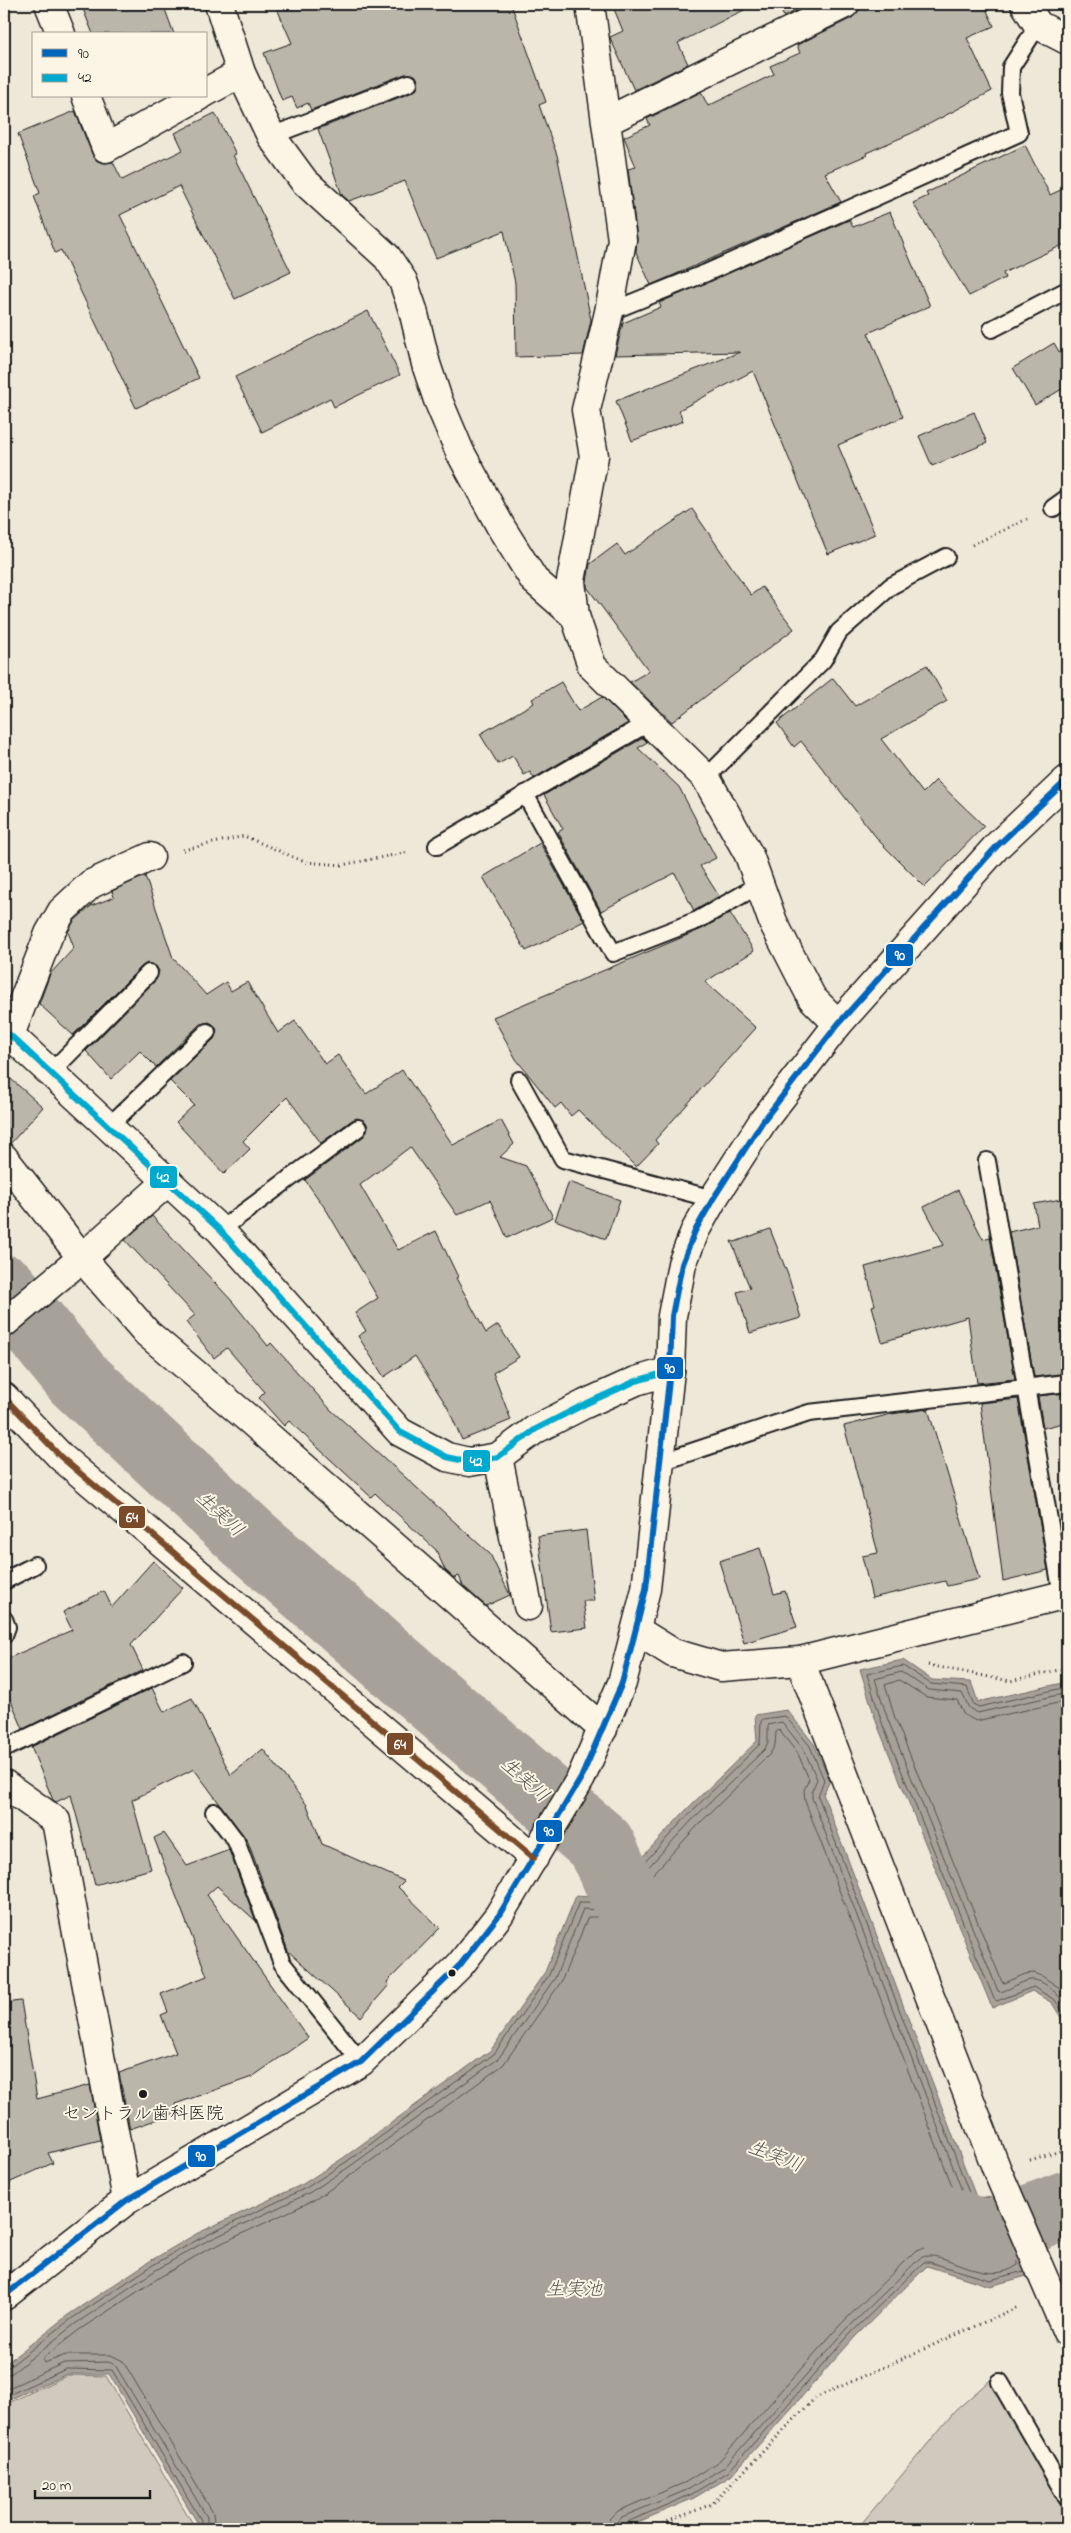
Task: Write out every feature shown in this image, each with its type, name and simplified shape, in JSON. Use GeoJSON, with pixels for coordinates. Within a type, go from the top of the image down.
{"type":"FeatureCollection","features":[{"type":"Feature","properties":{"kind":"street"},"geometry":{"type":"LineString","coordinates":[[49,4],[60,32]]}},
{"type":"Feature","properties":{"kind":"street"},"geometry":{"type":"LineString","coordinates":[[219,4],[240,73],[272,136],[304,181],[388,257],[403,281],[413,310],[426,364],[438,400],[460,452],[502,529],[534,580],[574,616]]}},
{"type":"Feature","properties":{"kind":"street"},"geometry":{"type":"LineString","coordinates":[[590,4],[622,240],[609,312],[586,410],[594,456],[572,581],[574,616],[592,666],[706,778],[749,854],[773,922],[812,998],[838,1024]]}},
{"type":"Feature","properties":{"kind":"street"},"geometry":{"type":"LineString","coordinates":[[607,121],[845,4]]}},
{"type":"Feature","properties":{"kind":"street"},"geometry":{"type":"LineString","coordinates":[[1032,14],[1067,40]]}},
{"type":"Feature","properties":{"kind":"street"},"geometry":{"type":"LineString","coordinates":[[208,91],[240,73]]}},
{"type":"Feature","properties":{"kind":"street"},"geometry":{"type":"LineString","coordinates":[[87,98],[106,148],[194,98]]}},
{"type":"Feature","properties":{"kind":"street"},"geometry":{"type":"LineString","coordinates":[[4,2296],[127,2200],[361,2062],[460,1965],[499,1916],[581,1778],[622,1683],[646,1588],[670,1371],[672,1316],[682,1264],[695,1231],[713,1199],[763,1121],[838,1024],[997,846],[1067,780]]}},
{"type":"Feature","properties":{"kind":"street"},"geometry":{"type":"LineString","coordinates":[[150,857],[91,884],[62,911],[49,934],[7,1034],[51,1072],[220,1230],[400,1432],[446,1458],[469,1462],[498,1457],[536,1429],[585,1404],[636,1381],[670,1371]]}},
{"type":"Feature","properties":{"kind":"street"},"geometry":{"type":"LineString","coordinates":[[4,1158],[82,1258],[147,1334],[251,1421],[603,1730]]}},
{"type":"Feature","properties":{"kind":"street"},"geometry":{"type":"LineString","coordinates":[[4,1323],[82,1258],[168,1181]]}},
{"type":"Feature","properties":{"kind":"street"},"geometry":{"type":"LineString","coordinates":[[4,1397],[61,1457],[534,1858]]}},
{"type":"Feature","properties":{"kind":"street"},"geometry":{"type":"LineString","coordinates":[[498,1457],[528,1606]]}},
{"type":"Feature","properties":{"kind":"street"},"geometry":{"type":"LineString","coordinates":[[636,1630],[673,1653],[721,1667],[800,1661],[1065,1595]]}},
{"type":"Feature","properties":{"kind":"street"},"geometry":{"type":"LineString","coordinates":[[800,1661],[1005,2187],[1067,2332]]}},
{"type":"Feature","properties":{"kind":"street"},"geometry":{"type":"LineString","coordinates":[[4,1784],[56,1821],[127,2200]]}},
{"type":"Feature","properties":{"kind":"lane"},"geometry":{"type":"LineString","coordinates":[[609,312],[706,273],[1019,132],[1010,93],[1011,67],[1032,14]]}},
{"type":"Feature","properties":{"kind":"lane"},"geometry":{"type":"LineString","coordinates":[[272,136],[409,83]]}},
{"type":"Feature","properties":{"kind":"lane"},"geometry":{"type":"LineString","coordinates":[[992,329],[1067,290]]}},
{"type":"Feature","properties":{"kind":"lane"},"geometry":{"type":"LineString","coordinates":[[1053,508],[1067,498]]}},
{"type":"Feature","properties":{"kind":"lane"},"geometry":{"type":"LineString","coordinates":[[706,778],[823,660],[839,632],[891,586],[946,557]]}},
{"type":"Feature","properties":{"kind":"lane"},"geometry":{"type":"LineString","coordinates":[[436,846],[648,723]]}},
{"type":"Feature","properties":{"kind":"lane"},"geometry":{"type":"LineString","coordinates":[[525,794],[613,952],[698,920],[760,885]]}},
{"type":"Feature","properties":{"kind":"lane"},"geometry":{"type":"LineString","coordinates":[[51,1072],[149,973]]}},
{"type":"Feature","properties":{"kind":"lane"},"geometry":{"type":"LineString","coordinates":[[108,1126],[207,1032]]}},
{"type":"Feature","properties":{"kind":"lane"},"geometry":{"type":"LineString","coordinates":[[519,1080],[563,1159],[713,1199]]}},
{"type":"Feature","properties":{"kind":"lane"},"geometry":{"type":"LineString","coordinates":[[220,1230],[358,1128]]}},
{"type":"Feature","properties":{"kind":"lane"},"geometry":{"type":"LineString","coordinates":[[987,1161],[1026,1389],[1065,1595]]}},
{"type":"Feature","properties":{"kind":"lane"},"geometry":{"type":"LineString","coordinates":[[661,1462],[809,1413],[1067,1383]]}},
{"type":"Feature","properties":{"kind":"lane"},"geometry":{"type":"LineString","coordinates":[[4,1581],[35,1565]]}},
{"type":"Feature","properties":{"kind":"lane"},"geometry":{"type":"LineString","coordinates":[[4,1619],[7,1627],[4,1635]]}},
{"type":"Feature","properties":{"kind":"lane"},"geometry":{"type":"LineString","coordinates":[[4,1749],[183,1662]]}},
{"type":"Feature","properties":{"kind":"lane"},"geometry":{"type":"LineString","coordinates":[[214,1812],[236,1841],[282,1964],[361,2062]]}},
{"type":"Feature","properties":{"kind":"lane"},"geometry":{"type":"LineString","coordinates":[[1000,2382],[1067,2498]]}},
{"type":"Feature","properties":{"kind":"path"},"geometry":{"type":"LineString","coordinates":[[946,557],[1053,508]]}},
{"type":"Feature","properties":{"kind":"path"},"geometry":{"type":"LineString","coordinates":[[150,857],[244,836],[305,862],[342,865],[436,846]]}},
{"type":"Feature","properties":{"kind":"path"},"geometry":{"type":"LineString","coordinates":[[899,1636],[912,1662],[1010,1682],[1067,1668]]}},
{"type":"Feature","properties":{"kind":"path"},"geometry":{"type":"LineString","coordinates":[[648,2529],[712,2504],[815,2398],[1047,2283]]}},
{"type":"Feature","properties":{"kind":"shaded area"},"geometry":{"type":"Polygon","coordinates":[[[997,2374],[1067,2498],[1067,2529],[857,2529],[955,2411],[997,2374]]]}},
{"type":"Feature","properties":{"kind":"shaded area"},"geometry":{"type":"Polygon","coordinates":[[[68,2375],[106,2376],[193,2524],[192,2529],[4,2529],[4,2405],[68,2375]]]}},
{"type":"Feature","properties":{"kind":"water"},"geometry":{"type":"Polygon","coordinates":[[[903,1660],[932,1680],[971,1682],[978,1702],[1067,1682],[1067,2027],[1052,2003],[1032,1991],[992,2008],[877,1724],[860,1669],[903,1660]]]}},
{"type":"Feature","properties":{"kind":"water","name":"生実池"},"geometry":{"type":"Polygon","coordinates":[[[787,1710],[814,1744],[830,1781],[823,1794],[976,2197],[1003,2198],[1034,2274],[990,2286],[927,2266],[855,2337],[731,2476],[694,2498],[622,2529],[195,2529],[197,2522],[109,2374],[67,2374],[4,2402],[4,2365],[68,2315],[150,2261],[196,2234],[303,2184],[343,2158],[491,2050],[545,1972],[576,1896],[604,1898],[686,1810],[757,1741],[755,1715],[787,1710]]]}},
{"type":"Feature","properties":{"kind":"building"},"geometry":{"type":"Polygon","coordinates":[[[81,4],[163,4],[173,32],[92,32],[81,4]]]}},
{"type":"Feature","properties":{"kind":"building"},"geometry":{"type":"Polygon","coordinates":[[[275,4],[511,4],[546,102],[539,105],[557,155],[591,320],[583,355],[516,357],[515,283],[504,231],[436,258],[405,181],[349,201],[342,195],[318,129],[413,92],[417,89],[418,80],[415,75],[405,74],[311,110],[308,103],[297,108],[292,97],[282,101],[264,53],[292,43],[275,4]]]}},
{"type":"Feature","properties":{"kind":"building"},"geometry":{"type":"Polygon","coordinates":[[[612,4],[756,4],[678,43],[688,64],[634,90],[610,37],[623,31],[612,4]]]}},
{"type":"Feature","properties":{"kind":"building"},"geometry":{"type":"Polygon","coordinates":[[[778,4],[810,4],[784,17],[778,4]]]}},
{"type":"Feature","properties":{"kind":"building"},"geometry":{"type":"Polygon","coordinates":[[[860,4],[984,4],[994,26],[967,38],[992,91],[912,133],[825,173],[841,202],[651,285],[636,252],[637,238],[628,169],[636,167],[624,137],[650,125],[647,119],[701,92],[708,106],[774,74],[770,66],[800,53],[797,45],[852,18],[858,12],[860,4]]]}},
{"type":"Feature","properties":{"kind":"building"},"geometry":{"type":"Polygon","coordinates":[[[75,111],[92,154],[97,161],[113,162],[122,180],[183,150],[175,133],[215,113],[236,154],[233,155],[291,272],[235,299],[179,186],[120,215],[199,378],[136,408],[61,250],[55,253],[34,196],[40,193],[18,134],[75,111]]]}},
{"type":"Feature","properties":{"kind":"building"},"geometry":{"type":"Polygon","coordinates":[[[1025,145],[1050,195],[1067,187],[1067,243],[1003,273],[1005,278],[969,296],[913,203],[928,196],[926,193],[1025,145]]]}},
{"type":"Feature","properties":{"kind":"building"},"geometry":{"type":"Polygon","coordinates":[[[890,212],[930,306],[868,333],[903,417],[838,445],[875,534],[828,554],[753,371],[679,410],[683,421],[632,441],[616,401],[740,352],[615,355],[623,323],[661,307],[659,303],[849,220],[853,227],[890,212]]]}},
{"type":"Feature","properties":{"kind":"building"},"geometry":{"type":"Polygon","coordinates":[[[368,311],[400,375],[334,407],[330,398],[262,432],[235,377],[368,311]]]}},
{"type":"Feature","properties":{"kind":"building"},"geometry":{"type":"Polygon","coordinates":[[[1054,343],[1067,365],[1067,386],[1035,405],[1013,368],[1054,343]]]}},
{"type":"Feature","properties":{"kind":"building"},"geometry":{"type":"Polygon","coordinates":[[[974,412],[987,443],[932,466],[919,436],[974,412]]]}},
{"type":"Feature","properties":{"kind":"building"},"geometry":{"type":"Polygon","coordinates":[[[692,509],[751,595],[762,587],[794,629],[672,722],[630,682],[649,671],[587,587],[587,582],[590,564],[617,544],[625,555],[692,509]]]}},
{"type":"Feature","properties":{"kind":"building"},"geometry":{"type":"Polygon","coordinates":[[[927,665],[947,701],[881,739],[923,793],[936,780],[984,826],[925,887],[880,842],[801,741],[794,747],[777,723],[833,678],[855,706],[927,665]]]}},
{"type":"Feature","properties":{"kind":"building"},"geometry":{"type":"Polygon","coordinates":[[[561,682],[578,711],[602,697],[628,723],[534,778],[530,772],[524,775],[513,756],[498,764],[480,734],[534,703],[532,699],[561,682]]]}},
{"type":"Feature","properties":{"kind":"building"},"geometry":{"type":"Polygon","coordinates":[[[643,738],[647,742],[638,748],[679,787],[716,858],[700,866],[719,896],[694,911],[675,873],[601,911],[558,832],[563,829],[544,795],[643,738]]]}},
{"type":"Feature","properties":{"kind":"building"},"geometry":{"type":"Polygon","coordinates":[[[540,843],[584,921],[526,951],[483,877],[540,843]]]}},
{"type":"Feature","properties":{"kind":"building"},"geometry":{"type":"Polygon","coordinates":[[[145,876],[173,958],[206,995],[226,982],[231,991],[247,982],[278,1033],[295,1021],[325,1064],[338,1055],[366,1094],[402,1070],[453,1145],[501,1120],[514,1144],[500,1157],[526,1166],[553,1217],[507,1238],[490,1200],[457,1215],[410,1147],[360,1185],[398,1250],[436,1231],[458,1277],[456,1278],[486,1333],[498,1325],[519,1357],[493,1373],[511,1420],[462,1440],[448,1408],[415,1356],[384,1377],[358,1336],[366,1331],[355,1313],[378,1298],[327,1211],[305,1180],[364,1136],[368,1127],[366,1122],[357,1118],[352,1120],[321,1143],[287,1097],[243,1141],[250,1149],[224,1174],[176,1122],[194,1105],[170,1081],[214,1039],[217,1030],[214,1025],[209,1022],[200,1024],[156,1067],[140,1051],[111,1079],[86,1051],[156,980],[159,971],[156,966],[147,963],[142,966],[73,1035],[39,1004],[50,974],[74,948],[68,932],[74,921],[91,906],[114,897],[112,891],[145,876]]]}},
{"type":"Feature","properties":{"kind":"building"},"geometry":{"type":"Polygon","coordinates":[[[730,913],[754,951],[705,982],[756,1028],[655,1140],[658,1144],[636,1167],[578,1110],[571,1116],[561,1103],[555,1108],[516,1059],[493,1017],[702,929],[730,913]]]}},
{"type":"Feature","properties":{"kind":"building"},"geometry":{"type":"Polygon","coordinates":[[[4,1073],[43,1107],[10,1144],[4,1143],[4,1073]]]}},
{"type":"Feature","properties":{"kind":"building"},"geometry":{"type":"Polygon","coordinates":[[[569,1182],[620,1200],[606,1239],[555,1220],[569,1182]]]}},
{"type":"Feature","properties":{"kind":"building"},"geometry":{"type":"Polygon","coordinates":[[[958,1190],[983,1239],[990,1237],[1015,1379],[977,1383],[968,1317],[882,1342],[872,1306],[875,1305],[865,1267],[944,1245],[924,1207],[958,1190]]]}},
{"type":"Feature","properties":{"kind":"building"},"geometry":{"type":"Polygon","coordinates":[[[1067,1198],[1067,1373],[1034,1377],[1009,1232],[1038,1225],[1034,1204],[1067,1198]]]}},
{"type":"Feature","properties":{"kind":"building"},"geometry":{"type":"Polygon","coordinates":[[[152,1216],[232,1301],[268,1346],[271,1343],[331,1410],[490,1554],[510,1595],[486,1606],[463,1586],[459,1576],[454,1578],[445,1570],[436,1550],[375,1493],[371,1497],[289,1421],[284,1426],[259,1398],[265,1392],[227,1348],[214,1358],[186,1322],[195,1315],[125,1240],[152,1216]]]}},
{"type":"Feature","properties":{"kind":"building"},"geometry":{"type":"Polygon","coordinates":[[[770,1229],[788,1275],[801,1318],[750,1333],[737,1292],[750,1288],[731,1241],[735,1242],[770,1229]]]}},
{"type":"Feature","properties":{"kind":"building"},"geometry":{"type":"Polygon","coordinates":[[[1067,1393],[1067,1422],[1043,1428],[1038,1396],[1067,1393]]]}},
{"type":"Feature","properties":{"kind":"building"},"geometry":{"type":"Polygon","coordinates":[[[1018,1399],[1048,1570],[1003,1581],[980,1403],[1018,1399]]]}},
{"type":"Feature","properties":{"kind":"building"},"geometry":{"type":"Polygon","coordinates":[[[928,1409],[979,1579],[947,1586],[945,1581],[872,1598],[862,1556],[878,1553],[844,1426],[891,1414],[928,1409]]]}},
{"type":"Feature","properties":{"kind":"building"},"geometry":{"type":"Polygon","coordinates":[[[1067,1527],[1067,1567],[1061,1528],[1067,1527]]]}},
{"type":"Feature","properties":{"kind":"building"},"geometry":{"type":"Polygon","coordinates":[[[586,1530],[594,1601],[583,1601],[587,1628],[551,1632],[538,1536],[586,1530]]]}},
{"type":"Feature","properties":{"kind":"building"},"geometry":{"type":"Polygon","coordinates":[[[760,1548],[774,1594],[785,1591],[797,1627],[744,1643],[719,1561],[760,1548]]]}},
{"type":"Feature","properties":{"kind":"building"},"geometry":{"type":"Polygon","coordinates":[[[153,1561],[183,1588],[131,1645],[143,1670],[23,1729],[4,1684],[4,1660],[72,1630],[63,1612],[104,1591],[112,1607],[153,1561]]]}},
{"type":"Feature","properties":{"kind":"building"},"geometry":{"type":"Polygon","coordinates":[[[152,1688],[164,1712],[192,1698],[231,1775],[263,1749],[307,1805],[322,1844],[404,1881],[398,1887],[440,1928],[387,1982],[389,1985],[361,2017],[288,1951],[248,1842],[194,1769],[132,1800],[151,1869],[95,1885],[71,1795],[56,1802],[53,1800],[31,1747],[152,1688]]]}},
{"type":"Feature","properties":{"kind":"building"},"geometry":{"type":"Polygon","coordinates":[[[164,1833],[187,1866],[229,1850],[256,1921],[217,1886],[207,1895],[308,2038],[252,2077],[175,2104],[178,2112],[130,2129],[119,2073],[176,2053],[161,2015],[168,2012],[161,1994],[207,1976],[154,1838],[164,1833]]]}},
{"type":"Feature","properties":{"kind":"building"},"geometry":{"type":"Polygon","coordinates":[[[21,2001],[37,2099],[90,2085],[100,2140],[48,2153],[53,2163],[4,2185],[4,2003],[21,2001]]]}},
{"type":"Feature","properties":{"kind":"waterway","name":"生実川"},"geometry":{"type":"LineString","coordinates":[[4,1289],[78,1379],[248,1538],[601,1845],[659,1969]]}},
{"type":"Feature","properties":{"kind":"waterway","name":"生実川"},"geometry":{"type":"LineString","coordinates":[[945,2220],[986,2236],[1067,2205]]}},
{"type":"Feature","properties":{"kind":"transit line","name":"90"},"geometry":{"type":"LineString","coordinates":[[4,2296],[127,2200],[361,2062],[460,1965],[499,1915],[581,1778],[622,1683],[646,1589],[670,1371],[672,1316],[682,1264],[695,1231],[713,1199],[763,1121],[838,1024],[997,846],[1067,780]]}},
{"type":"Feature","properties":{"kind":"transit line","name":"42"},"geometry":{"type":"LineString","coordinates":[[4,1033],[10,1035],[220,1230],[400,1432],[447,1457],[469,1462],[498,1457],[536,1429],[585,1404],[636,1381],[670,1371]]}},
{"type":"Feature","properties":{"kind":"transit line","name":"64"},"geometry":{"type":"LineString","coordinates":[[4,1397],[61,1457],[534,1858]]}},
{"type":"Feature","properties":{"kind":"place","name":"セントラル歯科医院"},"geometry":{"type":"Point","coordinates":[143,2094]}}]}
